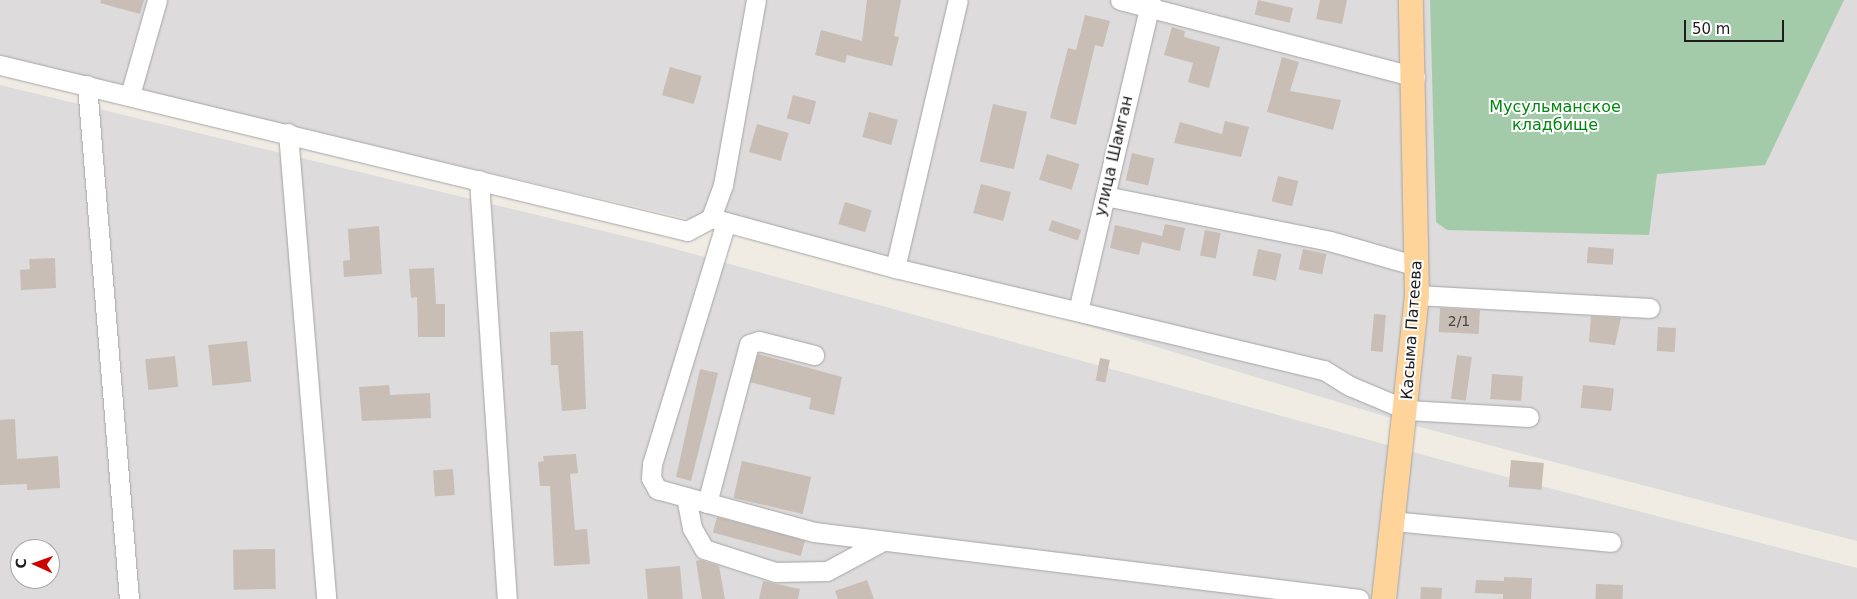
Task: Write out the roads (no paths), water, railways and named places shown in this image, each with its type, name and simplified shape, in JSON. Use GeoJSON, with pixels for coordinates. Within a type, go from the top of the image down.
{"type":"FeatureCollection","features":[{"type":"Feature","properties":{"kind":"main road","name":"Касыма Патеева"},"geometry":{"type":"LineString","coordinates":[[1384,599],[1407,410],[1417,295],[1415,77],[1411,0]]}},
{"type":"Feature","properties":{"kind":"street"},"geometry":{"type":"LineString","coordinates":[[130,95],[157,0]]}},
{"type":"Feature","properties":{"kind":"street"},"geometry":{"type":"LineString","coordinates":[[756,0],[718,220],[652,464],[651,478],[657,489],[814,532],[880,542],[1359,599]]}},
{"type":"Feature","properties":{"kind":"street"},"geometry":{"type":"LineString","coordinates":[[895,268],[958,0]]}},
{"type":"Feature","properties":{"kind":"street"},"geometry":{"type":"LineString","coordinates":[[1120,0],[1150,4],[1415,77]]}},
{"type":"Feature","properties":{"kind":"street","name":"улица Шамган"},"geometry":{"type":"LineString","coordinates":[[1078,311],[1150,4]]}},
{"type":"Feature","properties":{"kind":"street"},"geometry":{"type":"LineString","coordinates":[[0,65],[288,133],[687,231],[718,220],[895,268],[1324,370],[1350,386],[1407,410],[1529,417]]}},
{"type":"Feature","properties":{"kind":"street"},"geometry":{"type":"LineString","coordinates":[[86,85],[129,599]]}},
{"type":"Feature","properties":{"kind":"street"},"geometry":{"type":"LineString","coordinates":[[288,133],[326,599]]}},
{"type":"Feature","properties":{"kind":"street"},"geometry":{"type":"LineString","coordinates":[[479,180],[507,599]]}},
{"type":"Feature","properties":{"kind":"street"},"geometry":{"type":"LineString","coordinates":[[1105,196],[1330,241],[1417,266]]}},
{"type":"Feature","properties":{"kind":"street"},"geometry":{"type":"LineString","coordinates":[[1417,295],[1650,308]]}},
{"type":"Feature","properties":{"kind":"street"},"geometry":{"type":"LineString","coordinates":[[707,503],[749,344],[759,341],[814,355]]}},
{"type":"Feature","properties":{"kind":"street"},"geometry":{"type":"LineString","coordinates":[[686,497],[692,528],[704,549],[776,572],[827,571],[880,542]]}},
{"type":"Feature","properties":{"kind":"street"},"geometry":{"type":"LineString","coordinates":[[1393,521],[1611,542]]}},
{"type":"Feature","properties":{"kind":"park label","name":"Мусульманское кладбище"},"geometry":{"type":"Point","coordinates":[1555,116]}}]}
